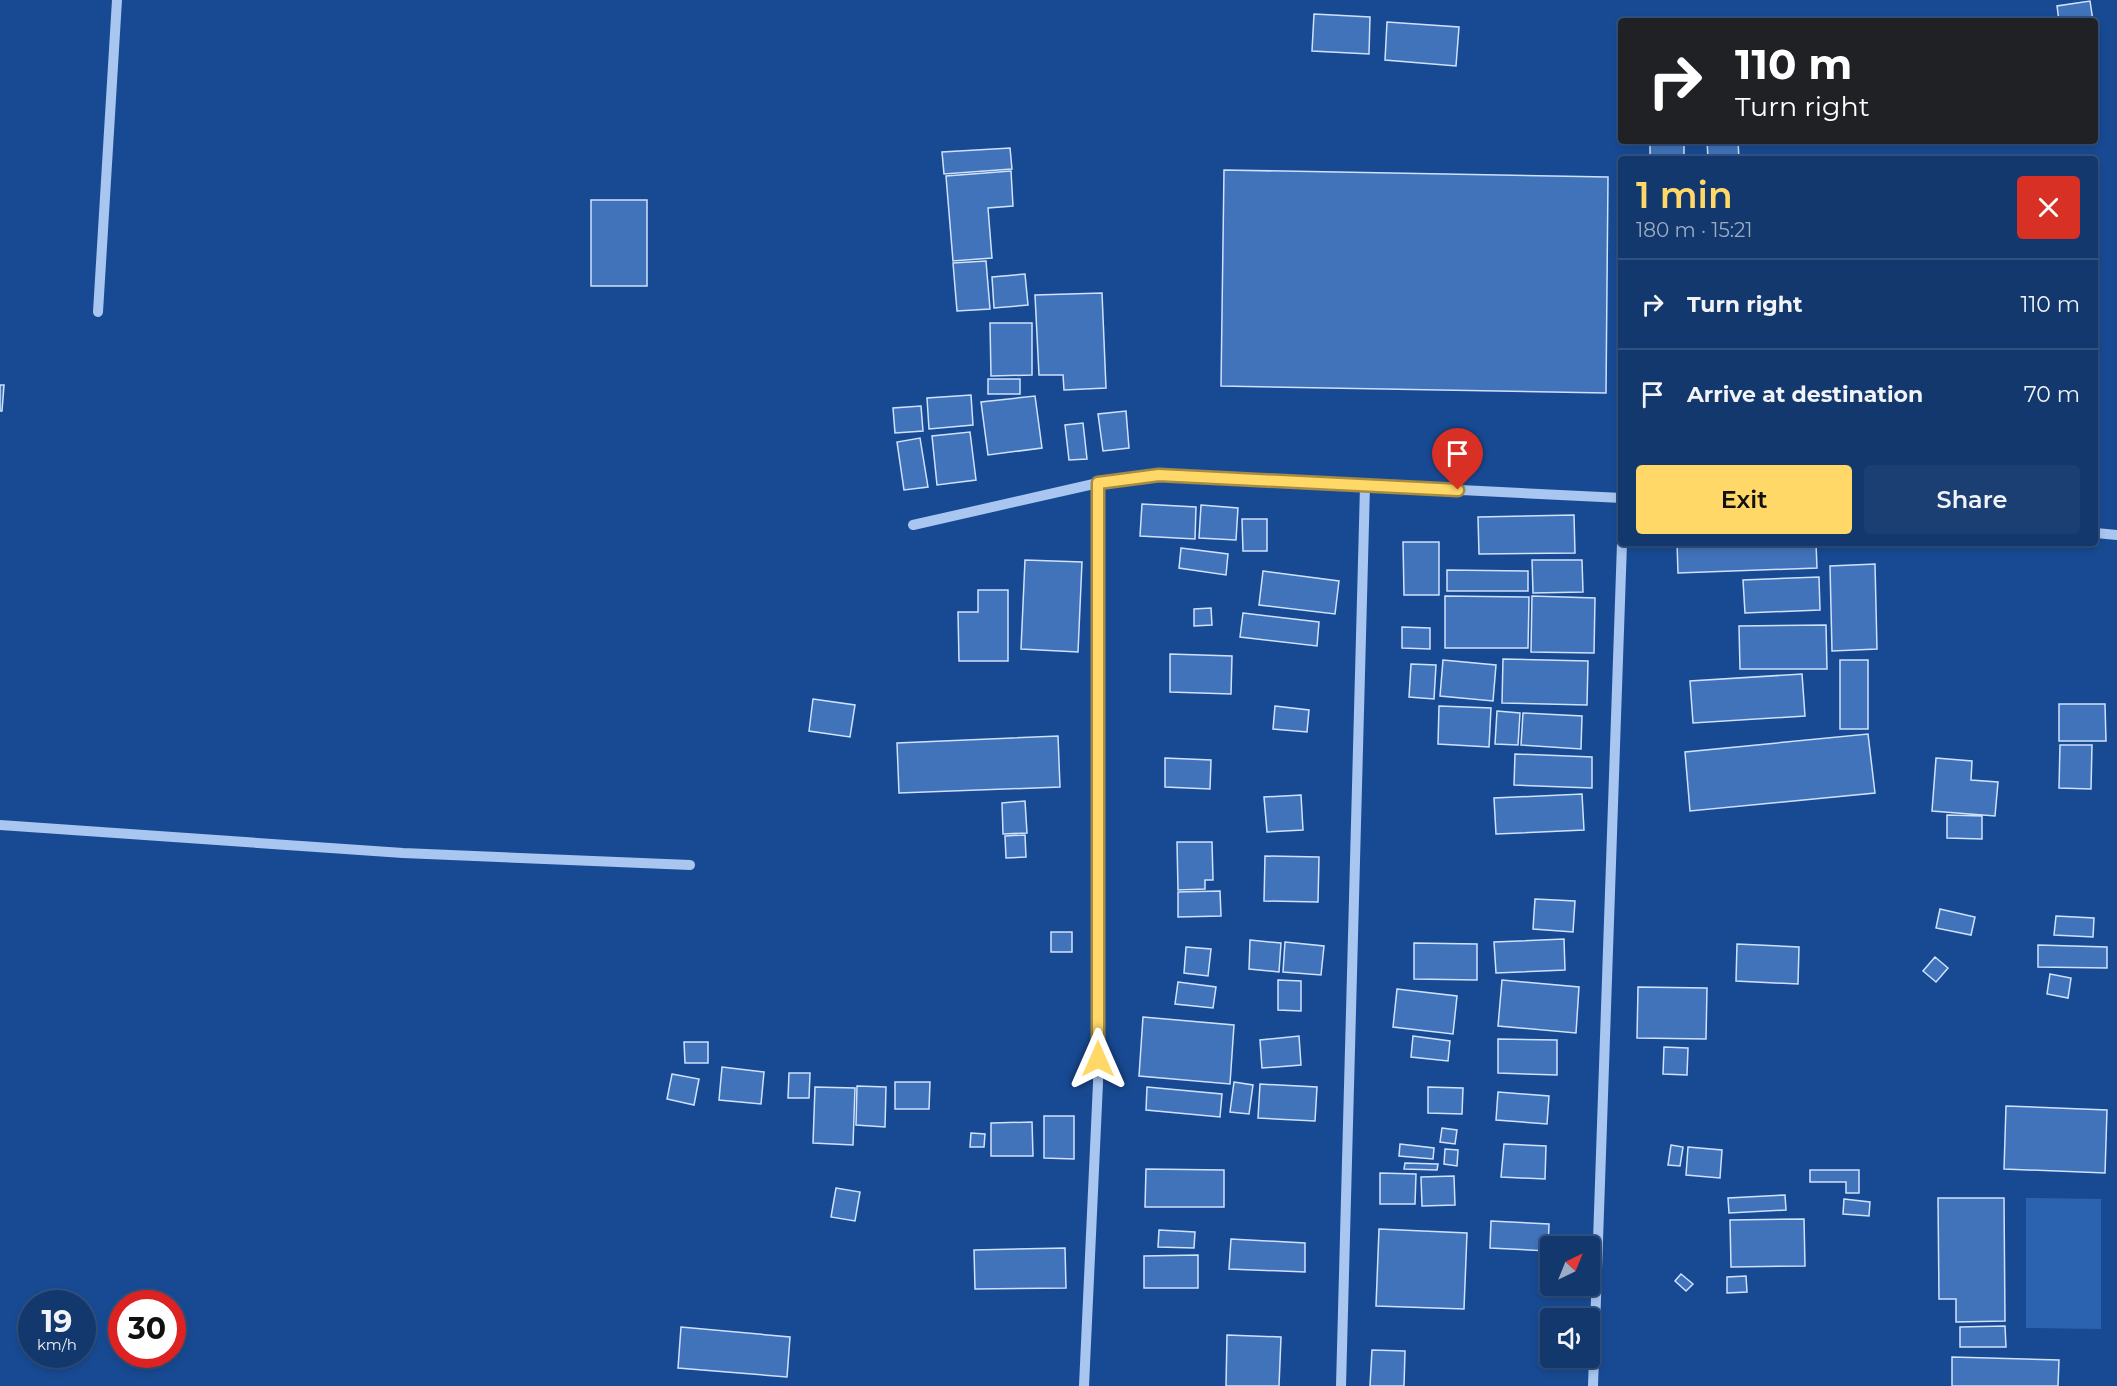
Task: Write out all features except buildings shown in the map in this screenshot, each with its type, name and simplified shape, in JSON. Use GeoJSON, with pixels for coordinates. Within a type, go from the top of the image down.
{"type":"FeatureCollection","features":[{"type":"Feature","properties":{"kind":"street"},"geometry":{"type":"LineString","coordinates":[[98,312],[117,0]]}},
{"type":"Feature","properties":{"kind":"street"},"geometry":{"type":"LineString","coordinates":[[913,525],[1098,483],[1159,475],[1618,498]]}},
{"type":"Feature","properties":{"kind":"street"},"geometry":{"type":"LineString","coordinates":[[1084,1386],[1098,1083],[1098,483]]}},
{"type":"Feature","properties":{"kind":"street"},"geometry":{"type":"LineString","coordinates":[[1341,1386],[1365,486]]}},
{"type":"Feature","properties":{"kind":"street"},"geometry":{"type":"LineString","coordinates":[[2098,533],[2117,535]]}},
{"type":"Feature","properties":{"kind":"street"},"geometry":{"type":"LineString","coordinates":[[1593,1386],[1622,546]]}},
{"type":"Feature","properties":{"kind":"street"},"geometry":{"type":"LineString","coordinates":[[0,825],[403,853],[690,866]]}},
{"type":"Feature","properties":{"kind":"shaded area"},"geometry":{"type":"Polygon","coordinates":[[[2026,1198],[2101,1199],[2101,1329],[2026,1328],[2026,1198]]]}},
{"type":"Feature","properties":{"kind":"route"},"geometry":{"type":"LineString","coordinates":[[1098,1059],[1098,483],[1159,475],[1458,490]]}}]}
